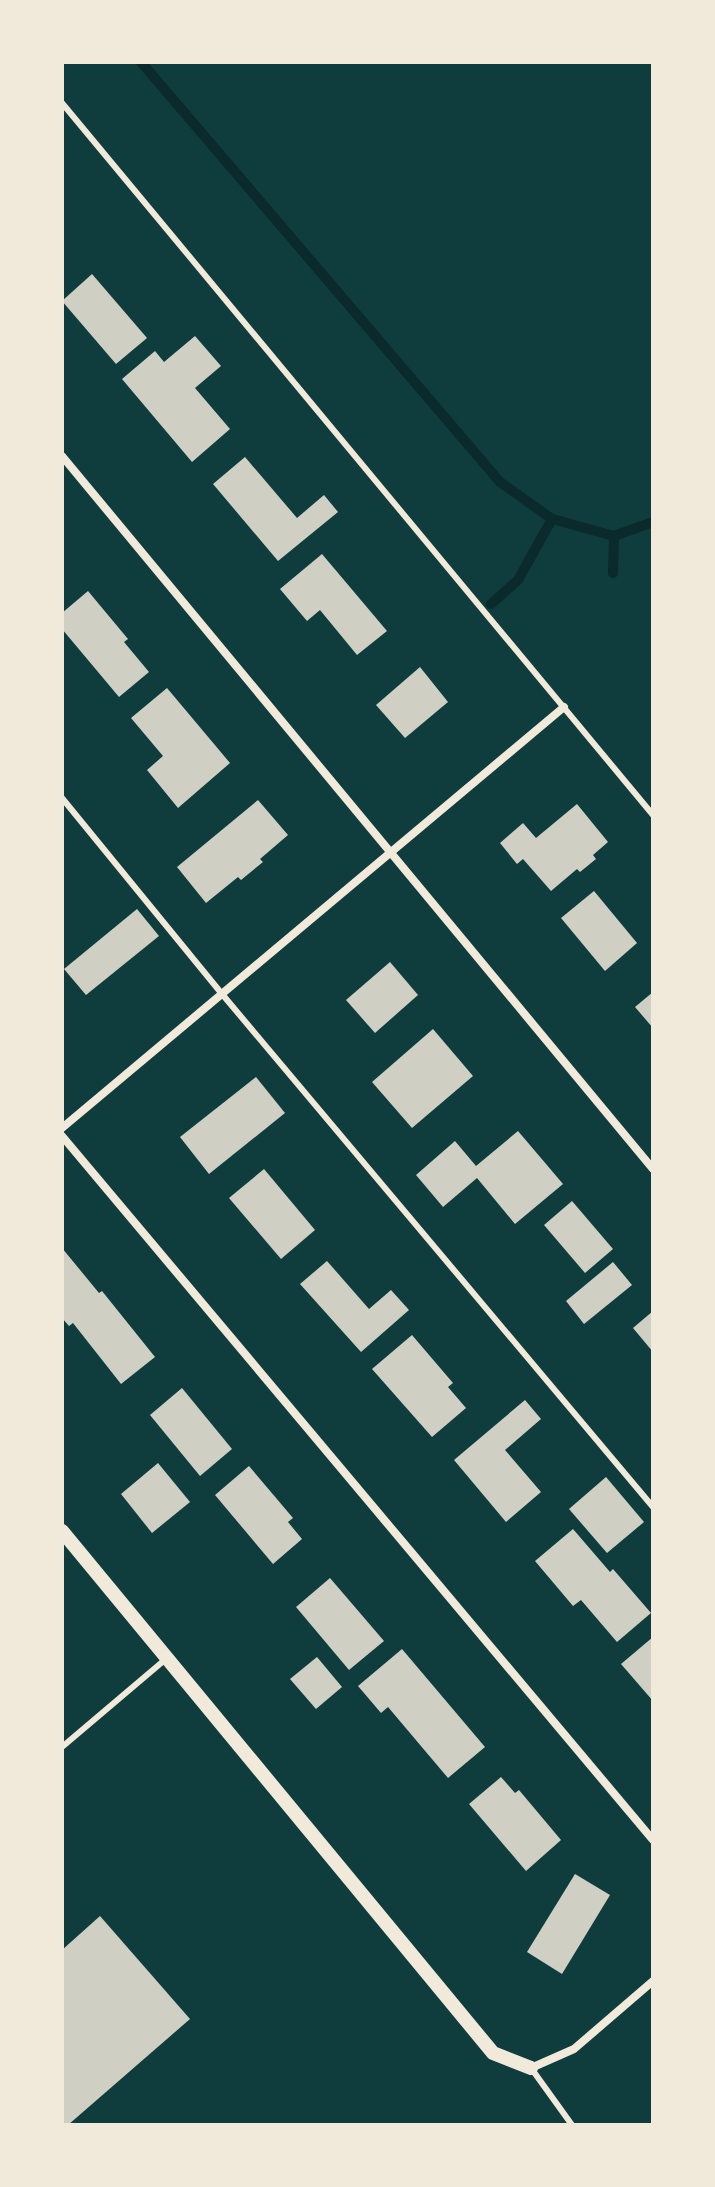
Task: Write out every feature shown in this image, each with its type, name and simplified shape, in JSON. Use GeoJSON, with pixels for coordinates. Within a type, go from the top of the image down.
{"type":"FeatureCollection","features":[{"type":"Feature","properties":{"kind":"street"},"geometry":{"type":"LineString","coordinates":[[62,456],[653,1169]]}},
{"type":"Feature","properties":{"kind":"street"},"geometry":{"type":"LineString","coordinates":[[62,1128],[564,707]]}},
{"type":"Feature","properties":{"kind":"street"},"geometry":{"type":"LineString","coordinates":[[62,1136],[653,1840]]}},
{"type":"Feature","properties":{"kind":"street"},"geometry":{"type":"LineString","coordinates":[[62,1531],[493,2053],[531,2068],[574,2049],[653,1981]]}},
{"type":"Feature","properties":{"kind":"lane"},"geometry":{"type":"LineString","coordinates":[[62,103],[653,815]]}},
{"type":"Feature","properties":{"kind":"lane"},"geometry":{"type":"LineString","coordinates":[[62,798],[222,994],[653,1507]]}},
{"type":"Feature","properties":{"kind":"lane"},"geometry":{"type":"LineString","coordinates":[[62,1747],[167,1658]]}},
{"type":"Feature","properties":{"kind":"lane"},"geometry":{"type":"LineString","coordinates":[[531,2068],[572,2125]]}},
{"type":"Feature","properties":{"kind":"building"},"geometry":{"type":"Polygon","coordinates":[[[92,274],[147,338],[116,364],[62,301],[92,274]]]}},
{"type":"Feature","properties":{"kind":"building"},"geometry":{"type":"Polygon","coordinates":[[[195,336],[221,366],[195,388],[230,429],[192,462],[122,379],[155,351],[164,362],[195,336]]]}},
{"type":"Feature","properties":{"kind":"building"},"geometry":{"type":"Polygon","coordinates":[[[245,457],[297,518],[324,495],[338,512],[278,561],[213,484],[245,457]]]}},
{"type":"Feature","properties":{"kind":"building"},"geometry":{"type":"Polygon","coordinates":[[[322,554],[387,631],[357,655],[320,610],[307,621],[280,589],[322,554]]]}},
{"type":"Feature","properties":{"kind":"building"},"geometry":{"type":"Polygon","coordinates":[[[88,591],[128,639],[124,642],[149,672],[119,697],[62,629],[62,613],[88,591]]]}},
{"type":"Feature","properties":{"kind":"building"},"geometry":{"type":"Polygon","coordinates":[[[420,667],[448,702],[405,738],[376,705],[420,667]]]}},
{"type":"Feature","properties":{"kind":"building"},"geometry":{"type":"Polygon","coordinates":[[[167,688],[230,763],[178,808],[147,770],[163,756],[131,718],[167,688]]]}},
{"type":"Feature","properties":{"kind":"building"},"geometry":{"type":"Polygon","coordinates":[[[258,800],[288,835],[260,859],[263,862],[241,880],[238,877],[206,903],[177,867],[258,800]]]}},
{"type":"Feature","properties":{"kind":"building"},"geometry":{"type":"Polygon","coordinates":[[[577,804],[608,842],[593,855],[596,859],[580,872],[577,869],[551,891],[523,859],[517,864],[500,843],[523,823],[536,838],[577,804]]]}},
{"type":"Feature","properties":{"kind":"building"},"geometry":{"type":"Polygon","coordinates":[[[594,891],[637,943],[605,971],[561,918],[594,891]]]}},
{"type":"Feature","properties":{"kind":"building"},"geometry":{"type":"Polygon","coordinates":[[[137,909],[159,936],[86,995],[64,969],[137,909]]]}},
{"type":"Feature","properties":{"kind":"building"},"geometry":{"type":"Polygon","coordinates":[[[390,962],[418,995],[375,1033],[346,1000],[390,962]]]}},
{"type":"Feature","properties":{"kind":"building"},"geometry":{"type":"Polygon","coordinates":[[[653,992],[653,1028],[635,1007],[653,992]]]}},
{"type":"Feature","properties":{"kind":"building"},"geometry":{"type":"Polygon","coordinates":[[[433,1029],[473,1076],[412,1128],[372,1082],[433,1029]]]}},
{"type":"Feature","properties":{"kind":"building"},"geometry":{"type":"Polygon","coordinates":[[[256,1077],[285,1113],[209,1174],[180,1137],[256,1077]]]}},
{"type":"Feature","properties":{"kind":"building"},"geometry":{"type":"Polygon","coordinates":[[[518,1131],[563,1184],[515,1224],[477,1178],[443,1207],[416,1175],[455,1141],[476,1166],[518,1131]]]}},
{"type":"Feature","properties":{"kind":"building"},"geometry":{"type":"Polygon","coordinates":[[[264,1169],[315,1230],[281,1259],[229,1198],[264,1169]]]}},
{"type":"Feature","properties":{"kind":"building"},"geometry":{"type":"Polygon","coordinates":[[[572,1201],[613,1249],[585,1273],[544,1225],[572,1201]]]}},
{"type":"Feature","properties":{"kind":"building"},"geometry":{"type":"Polygon","coordinates":[[[62,1248],[99,1293],[102,1291],[155,1357],[121,1384],[73,1323],[69,1326],[62,1318],[62,1248]]]}},
{"type":"Feature","properties":{"kind":"building"},"geometry":{"type":"Polygon","coordinates":[[[327,1261],[369,1309],[391,1290],[409,1310],[361,1352],[300,1284],[327,1261]]]}},
{"type":"Feature","properties":{"kind":"building"},"geometry":{"type":"Polygon","coordinates":[[[613,1262],[632,1285],[584,1324],[566,1301],[613,1262]]]}},
{"type":"Feature","properties":{"kind":"building"},"geometry":{"type":"Polygon","coordinates":[[[653,1311],[653,1352],[633,1328],[653,1311]]]}},
{"type":"Feature","properties":{"kind":"building"},"geometry":{"type":"Polygon","coordinates":[[[412,1335],[453,1383],[448,1387],[466,1408],[432,1437],[372,1369],[412,1335]]]}},
{"type":"Feature","properties":{"kind":"building"},"geometry":{"type":"Polygon","coordinates":[[[182,1388],[232,1449],[200,1476],[150,1415],[182,1388]]]}},
{"type":"Feature","properties":{"kind":"building"},"geometry":{"type":"Polygon","coordinates":[[[525,1400],[541,1419],[505,1450],[541,1492],[506,1522],[454,1460],[525,1400]]]}},
{"type":"Feature","properties":{"kind":"building"},"geometry":{"type":"Polygon","coordinates":[[[158,1463],[190,1502],[152,1533],[121,1494],[158,1463]]]}},
{"type":"Feature","properties":{"kind":"building"},"geometry":{"type":"Polygon","coordinates":[[[249,1466],[293,1518],[288,1522],[302,1539],[273,1564],[215,1495],[249,1466]]]}},
{"type":"Feature","properties":{"kind":"building"},"geometry":{"type":"Polygon","coordinates":[[[606,1477],[644,1522],[607,1553],[569,1509],[606,1477]]]}},
{"type":"Feature","properties":{"kind":"building"},"geometry":{"type":"Polygon","coordinates":[[[573,1529],[651,1613],[617,1642],[581,1600],[573,1606],[535,1561],[573,1529]]]}},
{"type":"Feature","properties":{"kind":"building"},"geometry":{"type":"Polygon","coordinates":[[[330,1578],[384,1641],[349,1670],[296,1607],[330,1578]]]}},
{"type":"Feature","properties":{"kind":"building"},"geometry":{"type":"Polygon","coordinates":[[[653,1637],[653,1701],[621,1664],[653,1637]]]}},
{"type":"Feature","properties":{"kind":"building"},"geometry":{"type":"Polygon","coordinates":[[[402,1649],[485,1747],[448,1778],[388,1707],[381,1713],[358,1686],[402,1649]]]}},
{"type":"Feature","properties":{"kind":"building"},"geometry":{"type":"Polygon","coordinates":[[[317,1657],[342,1687],[316,1709],[290,1679],[317,1657]]]}},
{"type":"Feature","properties":{"kind":"building"},"geometry":{"type":"Polygon","coordinates":[[[501,1777],[515,1793],[519,1790],[561,1840],[526,1871],[469,1804],[501,1777]]]}},
{"type":"Feature","properties":{"kind":"building"},"geometry":{"type":"Polygon","coordinates":[[[575,1874],[610,1895],[562,1974],[527,1952],[575,1874]]]}},
{"type":"Feature","properties":{"kind":"building"},"geometry":{"type":"Polygon","coordinates":[[[100,1916],[190,2019],[68,2125],[62,2125],[62,1950],[100,1916]]]}},
{"type":"Feature","properties":{"kind":"waterway"},"geometry":{"type":"LineString","coordinates":[[141,62],[500,482],[552,519],[614,536],[653,522]]}},
{"type":"Feature","properties":{"kind":"waterway"},"geometry":{"type":"LineString","coordinates":[[491,604],[518,580],[552,519]]}},
{"type":"Feature","properties":{"kind":"waterway"},"geometry":{"type":"LineString","coordinates":[[613,573],[614,536]]}}]}
